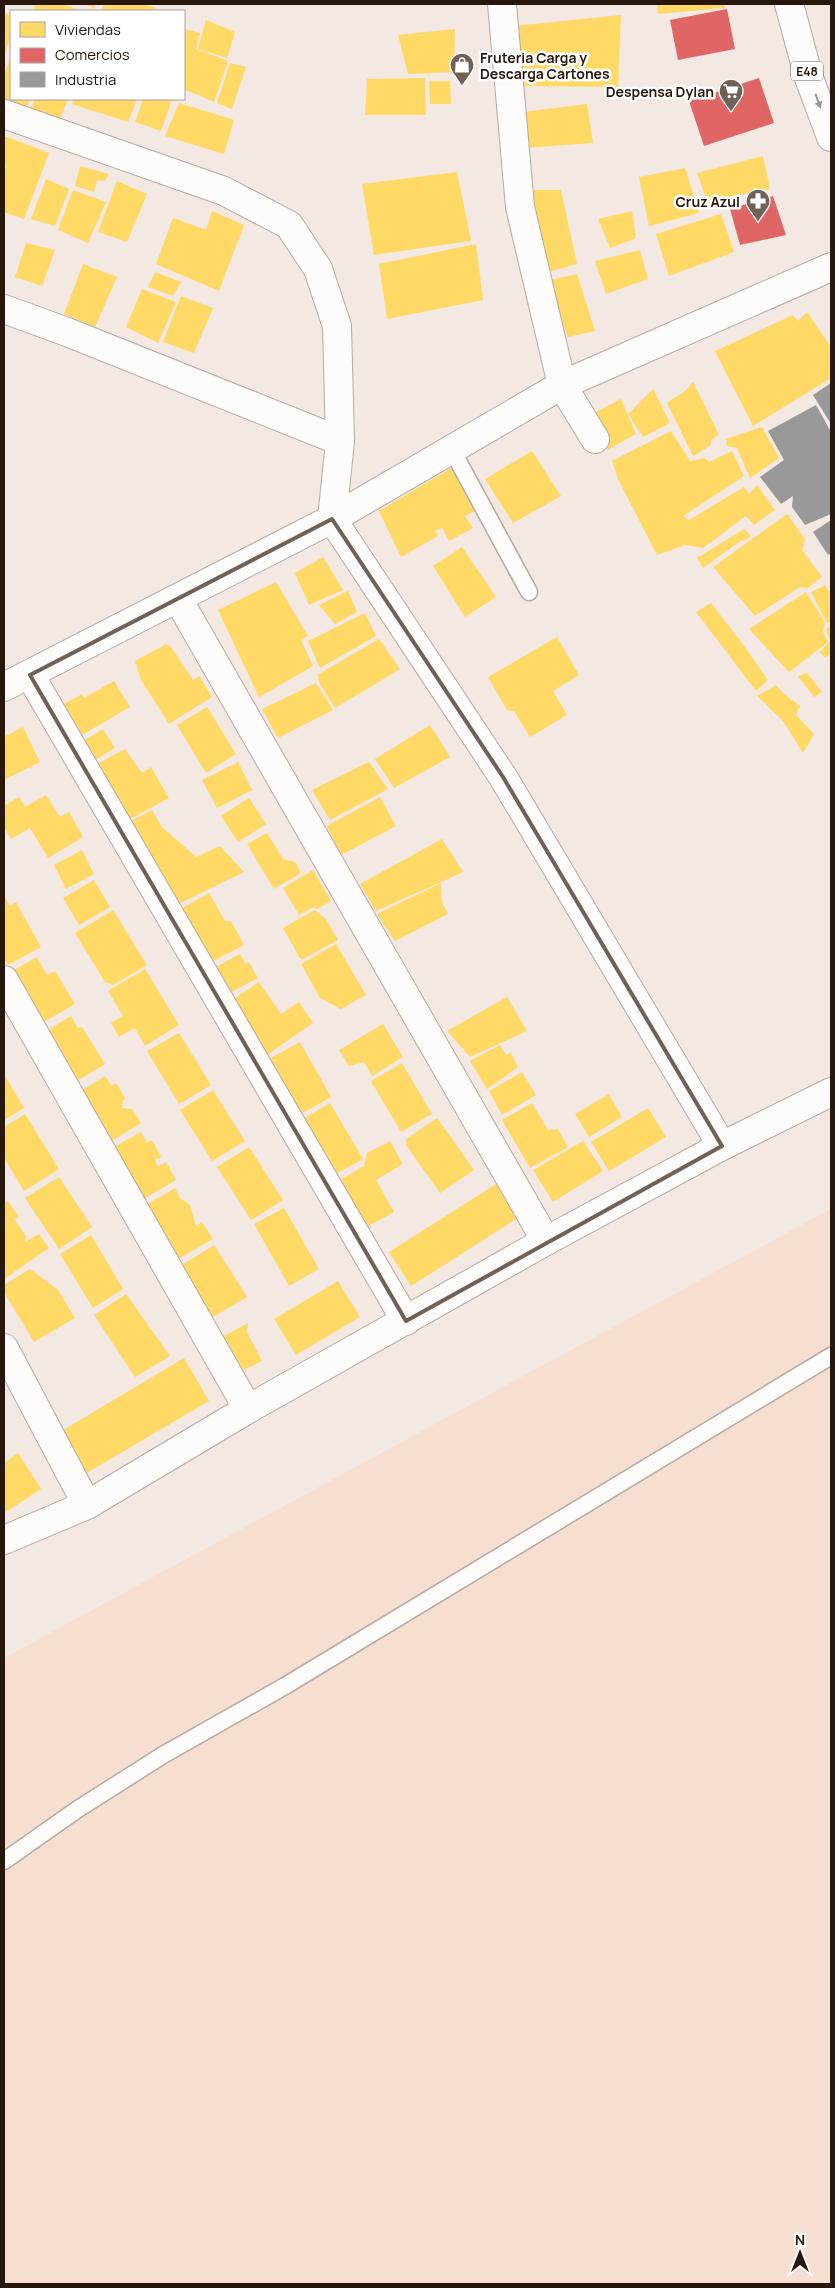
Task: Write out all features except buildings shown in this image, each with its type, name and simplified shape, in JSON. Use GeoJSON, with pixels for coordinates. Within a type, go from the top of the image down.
{"type":"FeatureCollection","features":[{"type":"Feature","properties":{"kind":"main road"},"geometry":{"type":"LineString","coordinates":[[502,4],[520,207],[562,385],[595,439]]}},
{"type":"Feature","properties":{"kind":"main road","name":"E48"},"geometry":{"type":"LineString","coordinates":[[789,4],[809,78],[831,137]]}},
{"type":"Feature","properties":{"kind":"main road"},"geometry":{"type":"LineString","coordinates":[[4,114],[224,191],[289,225],[318,269],[337,326],[340,442],[332,519],[503,777],[722,1146]]}},
{"type":"Feature","properties":{"kind":"main road"},"geometry":{"type":"LineString","coordinates":[[4,687],[30,676],[332,519],[562,385],[831,267]]}},
{"type":"Feature","properties":{"kind":"main road"},"geometry":{"type":"LineString","coordinates":[[4,309],[68,332],[340,442]]}},
{"type":"Feature","properties":{"kind":"main road"},"geometry":{"type":"LineString","coordinates":[[178,599],[546,1241]]}},
{"type":"Feature","properties":{"kind":"main road"},"geometry":{"type":"LineString","coordinates":[[30,676],[406,1321]]}},
{"type":"Feature","properties":{"kind":"main road"},"geometry":{"type":"LineString","coordinates":[[4,980],[248,1410]]}},
{"type":"Feature","properties":{"kind":"main road"},"geometry":{"type":"LineString","coordinates":[[4,1540],[87,1505],[248,1410],[546,1241],[722,1146],[831,1092]]}},
{"type":"Feature","properties":{"kind":"main road"},"geometry":{"type":"LineString","coordinates":[[4,1348],[87,1505]]}},
{"type":"Feature","properties":{"kind":"lane"},"geometry":{"type":"LineString","coordinates":[[452,450],[528,592]]}},
{"type":"Feature","properties":{"kind":"lane"},"geometry":{"type":"LineString","coordinates":[[4,1861],[78,1808],[163,1755],[285,1686],[831,1356]]}},
{"type":"Feature","properties":{"kind":"highlighted area"},"geometry":{"type":"Polygon","coordinates":[[[332,519],[503,777],[722,1146],[406,1321],[30,675],[332,519]]]}},
{"type":"Feature","properties":{"kind":"shaded area"},"geometry":{"type":"Polygon","coordinates":[[[831,1209],[831,2284],[4,2284],[4,1658],[831,1209]]]}},
{"type":"Feature","properties":{"kind":"place","name":"Fruteria Carga y Descarga Cartones"},"geometry":{"type":"Point","coordinates":[462,86]}},
{"type":"Feature","properties":{"kind":"place","name":"Despensa Dylan"},"geometry":{"type":"Point","coordinates":[731,112]}},
{"type":"Feature","properties":{"kind":"place","name":"Cruz Azul"},"geometry":{"type":"Point","coordinates":[758,222]}}]}
